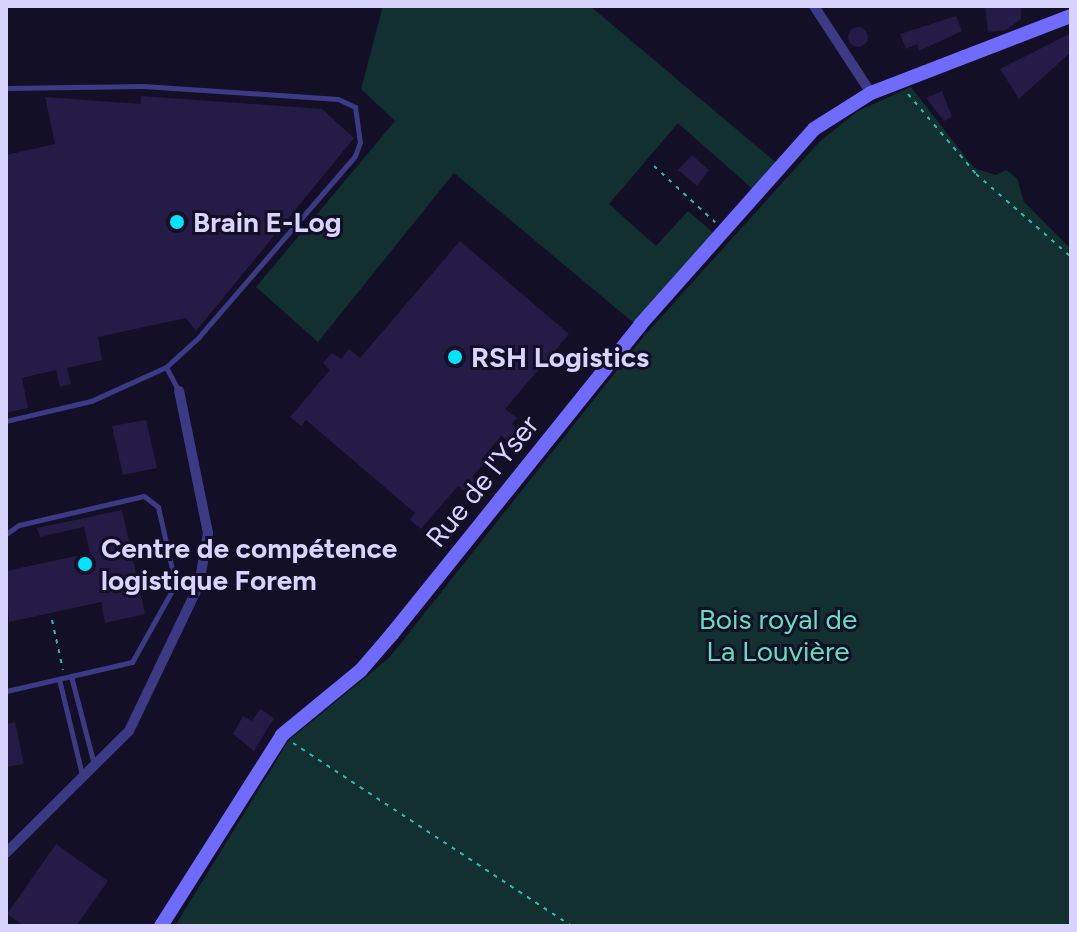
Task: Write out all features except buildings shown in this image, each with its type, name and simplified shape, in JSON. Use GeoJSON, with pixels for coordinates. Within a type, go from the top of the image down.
{"type":"FeatureCollection","features":[{"type":"Feature","properties":{"kind":"street"},"geometry":{"type":"LineString","coordinates":[[814,6],[871,93]]}},
{"type":"Feature","properties":{"kind":"street","name":"Rue de l'Yser"},"geometry":{"type":"LineString","coordinates":[[161,926],[282,735],[382,646],[722,228],[814,129],[835,111],[871,93],[1071,16]]}},
{"type":"Feature","properties":{"kind":"street"},"geometry":{"type":"LineString","coordinates":[[6,853],[95,769],[129,731],[204,568],[208,533],[179,391]]}},
{"type":"Feature","properties":{"kind":"lane"},"geometry":{"type":"LineString","coordinates":[[6,88],[143,86],[338,99],[355,107],[360,142],[355,156],[199,337],[166,367],[91,401],[6,421]]}},
{"type":"Feature","properties":{"kind":"lane"},"geometry":{"type":"LineString","coordinates":[[166,367],[179,391]]}},
{"type":"Feature","properties":{"kind":"lane"},"geometry":{"type":"LineString","coordinates":[[6,534],[19,525],[137,495],[158,507],[174,587],[138,657],[6,691]]}},
{"type":"Feature","properties":{"kind":"lane"},"geometry":{"type":"LineString","coordinates":[[65,678],[95,769]]}},
{"type":"Feature","properties":{"kind":"lane"},"geometry":{"type":"LineString","coordinates":[[65,678],[83,780]]}},
{"type":"Feature","properties":{"kind":"path"},"geometry":{"type":"LineString","coordinates":[[898,82],[976,174],[1071,257]]}},
{"type":"Feature","properties":{"kind":"path"},"geometry":{"type":"LineString","coordinates":[[654,166],[722,228]]}},
{"type":"Feature","properties":{"kind":"path"},"geometry":{"type":"LineString","coordinates":[[52,620],[65,678]]}},
{"type":"Feature","properties":{"kind":"path"},"geometry":{"type":"LineString","coordinates":[[289,740],[572,926]]}},
{"type":"Feature","properties":{"kind":"green space"},"geometry":{"type":"Polygon","coordinates":[[[383,6],[590,6],[780,166],[756,192],[678,123],[609,204],[656,246],[688,211],[716,235],[635,324],[454,173],[318,342],[256,287],[395,121],[361,89],[383,6]]]}},
{"type":"Feature","properties":{"kind":"green space","name":"Bois royal de La Louvière"},"geometry":{"type":"Polygon","coordinates":[[[911,87],[974,168],[996,175],[1006,170],[1017,178],[1024,202],[1071,249],[1071,926],[175,926],[289,740],[389,658],[645,335],[819,142],[858,111],[911,87]]]}},
{"type":"Feature","properties":{"kind":"place","name":"Brain E-Log"},"geometry":{"type":"Point","coordinates":[177,222]}},
{"type":"Feature","properties":{"kind":"place","name":"RSH Logistics"},"geometry":{"type":"Point","coordinates":[455,357]}},
{"type":"Feature","properties":{"kind":"place","name":"Centre de compétence logistique Forem"},"geometry":{"type":"Point","coordinates":[85,564]}}]}
